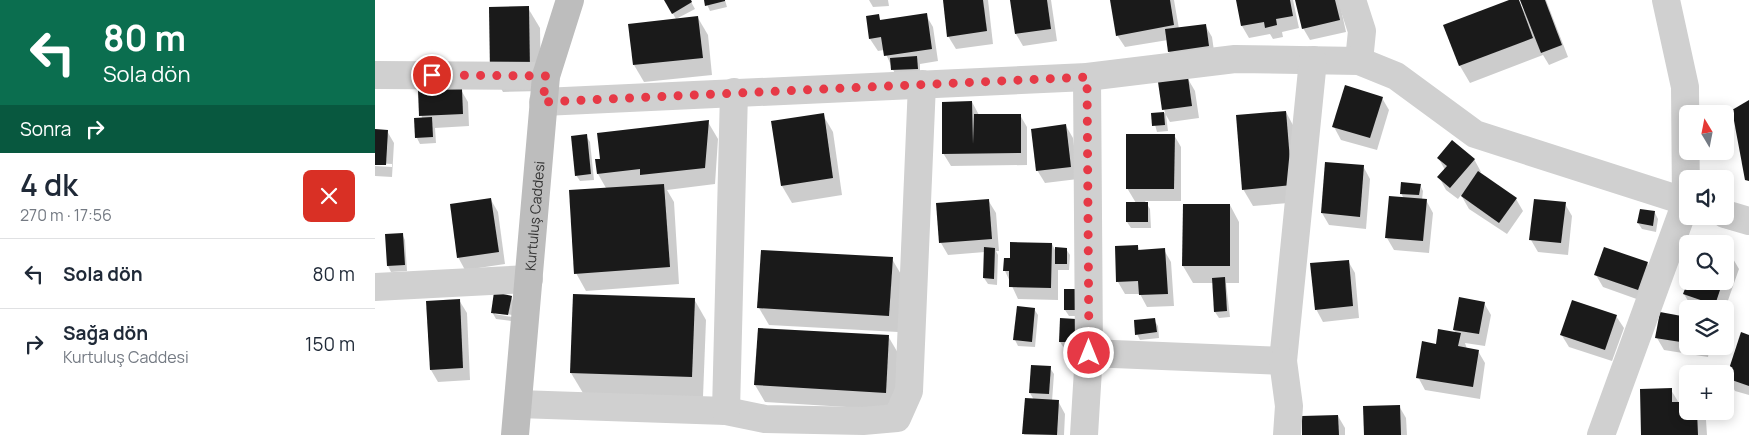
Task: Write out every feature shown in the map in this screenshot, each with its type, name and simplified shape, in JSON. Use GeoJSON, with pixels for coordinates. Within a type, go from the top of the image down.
{"type":"FeatureCollection","features":[{"type":"Feature","properties":{"kind":"main road","name":"Kurtuluş Caddesi"},"geometry":{"type":"LineString","coordinates":[[515,435],[545,89],[570,0]]}},
{"type":"Feature","properties":{"kind":"street"},"geometry":{"type":"LineString","coordinates":[[1352,0],[1362,31],[1359,62]]}},
{"type":"Feature","properties":{"kind":"street"},"geometry":{"type":"LineString","coordinates":[[1666,0],[1685,87],[1686,170]]}},
{"type":"Feature","properties":{"kind":"street"},"geometry":{"type":"LineString","coordinates":[[375,75],[545,89],[733,92],[1087,77],[1235,59],[1359,62],[1397,76],[1475,134],[1679,199]]}},
{"type":"Feature","properties":{"kind":"street"},"geometry":{"type":"LineString","coordinates":[[1287,435],[1289,406],[1283,361],[1313,60]]}},
{"type":"Feature","properties":{"kind":"street"},"geometry":{"type":"LineString","coordinates":[[1084,435],[1089,353],[1087,77]]}},
{"type":"Feature","properties":{"kind":"street"},"geometry":{"type":"LineString","coordinates":[[518,404],[726,411],[765,419],[863,422],[897,418],[909,391],[922,84]]}},
{"type":"Feature","properties":{"kind":"street"},"geometry":{"type":"LineString","coordinates":[[726,411],[733,92]]}},
{"type":"Feature","properties":{"kind":"street"},"geometry":{"type":"LineString","coordinates":[[1734,217],[1749,221]]}},
{"type":"Feature","properties":{"kind":"street"},"geometry":{"type":"LineString","coordinates":[[1601,435],[1679,224]]}},
{"type":"Feature","properties":{"kind":"street"},"geometry":{"type":"LineString","coordinates":[[375,287],[529,279]]}},
{"type":"Feature","properties":{"kind":"street"},"geometry":{"type":"LineString","coordinates":[[1089,353],[1283,361]]}},
{"type":"Feature","properties":{"kind":"building"},"geometry":{"type":"Polygon","coordinates":[[[664,0],[691,0],[692,2],[672,14],[664,0]]]}},
{"type":"Feature","properties":{"kind":"building"},"geometry":{"type":"Polygon","coordinates":[[[704,0],[725,0],[725,1],[705,6],[704,0]]]}},
{"type":"Feature","properties":{"kind":"building"},"geometry":{"type":"Polygon","coordinates":[[[943,0],[983,0],[987,31],[947,37],[943,0]]]}},
{"type":"Feature","properties":{"kind":"building"},"geometry":{"type":"Polygon","coordinates":[[[1010,0],[1047,0],[1051,29],[1015,34],[1010,0]]]}},
{"type":"Feature","properties":{"kind":"building"},"geometry":{"type":"Polygon","coordinates":[[[1110,0],[1170,0],[1174,25],[1116,36],[1110,0]]]}},
{"type":"Feature","properties":{"kind":"building"},"geometry":{"type":"Polygon","coordinates":[[[1236,0],[1290,0],[1293,16],[1276,19],[1277,25],[1265,28],[1264,22],[1241,26],[1236,0]]]}},
{"type":"Feature","properties":{"kind":"building"},"geometry":{"type":"Polygon","coordinates":[[[1295,0],[1335,0],[1340,20],[1302,29],[1295,0]]]}},
{"type":"Feature","properties":{"kind":"building"},"geometry":{"type":"Polygon","coordinates":[[[1509,0],[1519,0],[1533,38],[1459,66],[1443,25],[1509,0]]]}},
{"type":"Feature","properties":{"kind":"building"},"geometry":{"type":"Polygon","coordinates":[[[1520,0],[1545,0],[1562,45],[1541,53],[1520,0]]]}},
{"type":"Feature","properties":{"kind":"building"},"geometry":{"type":"Polygon","coordinates":[[[529,6],[530,71],[490,72],[489,7],[529,6]]]}},
{"type":"Feature","properties":{"kind":"building"},"geometry":{"type":"Polygon","coordinates":[[[927,13],[932,49],[884,56],[881,37],[869,39],[866,16],[879,14],[880,20],[927,13]]]}},
{"type":"Feature","properties":{"kind":"building"},"geometry":{"type":"Polygon","coordinates":[[[698,16],[703,58],[633,65],[628,24],[698,16]]]}},
{"type":"Feature","properties":{"kind":"building"},"geometry":{"type":"Polygon","coordinates":[[[1206,24],[1209,46],[1168,52],[1165,29],[1206,24]]]}},
{"type":"Feature","properties":{"kind":"building"},"geometry":{"type":"Polygon","coordinates":[[[917,56],[918,69],[891,70],[890,58],[917,56]]]}},
{"type":"Feature","properties":{"kind":"building"},"geometry":{"type":"Polygon","coordinates":[[[1188,77],[1192,106],[1162,110],[1158,82],[1188,77]]]}},
{"type":"Feature","properties":{"kind":"building"},"geometry":{"type":"Polygon","coordinates":[[[1345,85],[1383,97],[1370,138],[1332,127],[1345,85]]]}},
{"type":"Feature","properties":{"kind":"building"},"geometry":{"type":"Polygon","coordinates":[[[462,89],[463,114],[419,116],[418,90],[462,89]]]}},
{"type":"Feature","properties":{"kind":"building"},"geometry":{"type":"Polygon","coordinates":[[[1749,100],[1749,181],[1745,180],[1734,121],[1734,109],[1749,100]]]}},
{"type":"Feature","properties":{"kind":"building"},"geometry":{"type":"Polygon","coordinates":[[[972,101],[973,144],[974,114],[1021,114],[1021,153],[942,154],[942,102],[972,101]]]}},
{"type":"Feature","properties":{"kind":"building"},"geometry":{"type":"Polygon","coordinates":[[[1286,111],[1292,185],[1242,190],[1236,115],[1286,111]]]}},
{"type":"Feature","properties":{"kind":"building"},"geometry":{"type":"Polygon","coordinates":[[[1164,112],[1165,125],[1152,126],[1151,113],[1164,112]]]}},
{"type":"Feature","properties":{"kind":"building"},"geometry":{"type":"Polygon","coordinates":[[[824,113],[833,178],[781,186],[771,121],[824,113]]]}},
{"type":"Feature","properties":{"kind":"building"},"geometry":{"type":"Polygon","coordinates":[[[432,117],[433,137],[415,138],[414,118],[432,117]]]}},
{"type":"Feature","properties":{"kind":"building"},"geometry":{"type":"Polygon","coordinates":[[[709,120],[705,168],[640,175],[640,169],[597,174],[595,159],[600,159],[597,133],[709,120]]]}},
{"type":"Feature","properties":{"kind":"building"},"geometry":{"type":"Polygon","coordinates":[[[1066,124],[1071,167],[1036,171],[1031,129],[1066,124]]]}},
{"type":"Feature","properties":{"kind":"building"},"geometry":{"type":"Polygon","coordinates":[[[375,129],[388,130],[386,165],[375,165],[375,129]]]}},
{"type":"Feature","properties":{"kind":"building"},"geometry":{"type":"Polygon","coordinates":[[[587,134],[591,174],[575,176],[571,136],[587,134]]]}},
{"type":"Feature","properties":{"kind":"building"},"geometry":{"type":"Polygon","coordinates":[[[1126,134],[1175,134],[1174,189],[1126,189],[1126,134]]]}},
{"type":"Feature","properties":{"kind":"building"},"geometry":{"type":"Polygon","coordinates":[[[1452,140],[1475,159],[1450,188],[1437,177],[1447,166],[1437,158],[1452,140]]]}},
{"type":"Feature","properties":{"kind":"building"},"geometry":{"type":"Polygon","coordinates":[[[1325,162],[1364,165],[1360,217],[1321,213],[1325,162]]]}},
{"type":"Feature","properties":{"kind":"building"},"geometry":{"type":"Polygon","coordinates":[[[1478,171],[1517,198],[1499,223],[1461,196],[1478,171]]]}},
{"type":"Feature","properties":{"kind":"building"},"geometry":{"type":"Polygon","coordinates":[[[1401,182],[1421,184],[1419,195],[1400,194],[1401,182]]]}},
{"type":"Feature","properties":{"kind":"building"},"geometry":{"type":"Polygon","coordinates":[[[664,184],[670,267],[574,274],[569,190],[664,184]]]}},
{"type":"Feature","properties":{"kind":"building"},"geometry":{"type":"Polygon","coordinates":[[[1389,196],[1427,199],[1423,241],[1385,238],[1389,196]]]}},
{"type":"Feature","properties":{"kind":"building"},"geometry":{"type":"Polygon","coordinates":[[[491,198],[499,252],[457,258],[450,204],[491,198]]]}},
{"type":"Feature","properties":{"kind":"building"},"geometry":{"type":"Polygon","coordinates":[[[989,199],[992,239],[939,243],[936,203],[989,199]]]}},
{"type":"Feature","properties":{"kind":"building"},"geometry":{"type":"Polygon","coordinates":[[[1534,199],[1566,202],[1561,243],[1529,240],[1534,199]]]}},
{"type":"Feature","properties":{"kind":"building"},"geometry":{"type":"Polygon","coordinates":[[[1126,202],[1148,202],[1148,222],[1126,222],[1126,202]]]}},
{"type":"Feature","properties":{"kind":"building"},"geometry":{"type":"Polygon","coordinates":[[[1183,204],[1230,204],[1230,266],[1182,266],[1183,204]]]}},
{"type":"Feature","properties":{"kind":"building"},"geometry":{"type":"Polygon","coordinates":[[[1640,209],[1655,211],[1653,226],[1637,223],[1640,209]]]}},
{"type":"Feature","properties":{"kind":"building"},"geometry":{"type":"Polygon","coordinates":[[[403,233],[405,265],[387,266],[385,234],[403,233]]]}},
{"type":"Feature","properties":{"kind":"building"},"geometry":{"type":"Polygon","coordinates":[[[1010,242],[1052,243],[1051,288],[1009,287],[1009,271],[1003,271],[1004,258],[1010,258],[1010,242]]]}},
{"type":"Feature","properties":{"kind":"building"},"geometry":{"type":"Polygon","coordinates":[[[1138,245],[1138,250],[1165,248],[1168,294],[1139,295],[1138,281],[1116,282],[1115,246],[1138,245]]]}},
{"type":"Feature","properties":{"kind":"building"},"geometry":{"type":"Polygon","coordinates":[[[984,247],[995,248],[994,279],[983,278],[984,247]]]}},
{"type":"Feature","properties":{"kind":"building"},"geometry":{"type":"Polygon","coordinates":[[[1055,247],[1067,248],[1067,264],[1055,264],[1055,247]]]}},
{"type":"Feature","properties":{"kind":"building"},"geometry":{"type":"Polygon","coordinates":[[[1604,247],[1648,262],[1638,290],[1594,275],[1604,247]]]}},
{"type":"Feature","properties":{"kind":"building"},"geometry":{"type":"Polygon","coordinates":[[[761,250],[893,257],[889,316],[757,308],[761,250]]]}},
{"type":"Feature","properties":{"kind":"building"},"geometry":{"type":"Polygon","coordinates":[[[1349,260],[1353,306],[1315,310],[1310,263],[1349,260]]]}},
{"type":"Feature","properties":{"kind":"building"},"geometry":{"type":"Polygon","coordinates":[[[1225,277],[1227,311],[1214,312],[1212,278],[1225,277]]]}},
{"type":"Feature","properties":{"kind":"building"},"geometry":{"type":"Polygon","coordinates":[[[1064,289],[1083,289],[1082,310],[1064,310],[1064,289]]]}},
{"type":"Feature","properties":{"kind":"building"},"geometry":{"type":"Polygon","coordinates":[[[1685,290],[1720,290],[1717,300],[1700,300],[1683,294],[1685,290]]]}},
{"type":"Feature","properties":{"kind":"building"},"geometry":{"type":"Polygon","coordinates":[[[494,292],[512,296],[508,315],[491,313],[494,292]]]}},
{"type":"Feature","properties":{"kind":"building"},"geometry":{"type":"Polygon","coordinates":[[[573,294],[695,298],[692,377],[570,373],[573,294]]]}},
{"type":"Feature","properties":{"kind":"building"},"geometry":{"type":"Polygon","coordinates":[[[1459,297],[1485,302],[1479,334],[1453,330],[1459,297]]]}},
{"type":"Feature","properties":{"kind":"building"},"geometry":{"type":"Polygon","coordinates":[[[460,299],[463,368],[430,370],[426,301],[460,299]]]}},
{"type":"Feature","properties":{"kind":"building"},"geometry":{"type":"Polygon","coordinates":[[[1572,300],[1617,315],[1605,350],[1560,335],[1572,300]]]}},
{"type":"Feature","properties":{"kind":"building"},"geometry":{"type":"Polygon","coordinates":[[[1017,306],[1035,308],[1032,342],[1013,340],[1017,306]]]}},
{"type":"Feature","properties":{"kind":"building"},"geometry":{"type":"Polygon","coordinates":[[[1660,312],[1679,316],[1679,342],[1655,338],[1660,312]]]}},
{"type":"Feature","properties":{"kind":"building"},"geometry":{"type":"Polygon","coordinates":[[[1060,318],[1076,319],[1075,342],[1059,342],[1060,318]]]}},
{"type":"Feature","properties":{"kind":"building"},"geometry":{"type":"Polygon","coordinates":[[[1155,318],[1157,332],[1135,335],[1134,320],[1155,318]]]}},
{"type":"Feature","properties":{"kind":"building"},"geometry":{"type":"Polygon","coordinates":[[[758,328],[889,335],[886,393],[754,385],[758,328]]]}},
{"type":"Feature","properties":{"kind":"building"},"geometry":{"type":"Polygon","coordinates":[[[1438,329],[1461,333],[1458,346],[1479,350],[1473,387],[1416,378],[1422,341],[1436,344],[1438,329]]]}},
{"type":"Feature","properties":{"kind":"building"},"geometry":{"type":"Polygon","coordinates":[[[1741,332],[1749,335],[1749,386],[1734,381],[1734,365],[1730,365],[1741,332]]]}},
{"type":"Feature","properties":{"kind":"building"},"geometry":{"type":"Polygon","coordinates":[[[1031,365],[1051,366],[1049,394],[1029,393],[1031,365]]]}},
{"type":"Feature","properties":{"kind":"building"},"geometry":{"type":"Polygon","coordinates":[[[1672,388],[1672,402],[1679,402],[1679,420],[1697,420],[1698,435],[1641,435],[1640,389],[1672,388]]]}},
{"type":"Feature","properties":{"kind":"building"},"geometry":{"type":"Polygon","coordinates":[[[1025,398],[1059,400],[1057,435],[1022,434],[1025,398]]]}},
{"type":"Feature","properties":{"kind":"building"},"geometry":{"type":"Polygon","coordinates":[[[1400,405],[1401,435],[1364,435],[1363,406],[1400,405]]]}},
{"type":"Feature","properties":{"kind":"building"},"geometry":{"type":"Polygon","coordinates":[[[1338,415],[1339,435],[1302,435],[1302,416],[1338,415]]]}},
{"type":"Feature","properties":{"kind":"route"},"geometry":{"type":"LineString","coordinates":[[432,75],[546,76],[543,102],[1087,77],[1089,353]]}}]}
